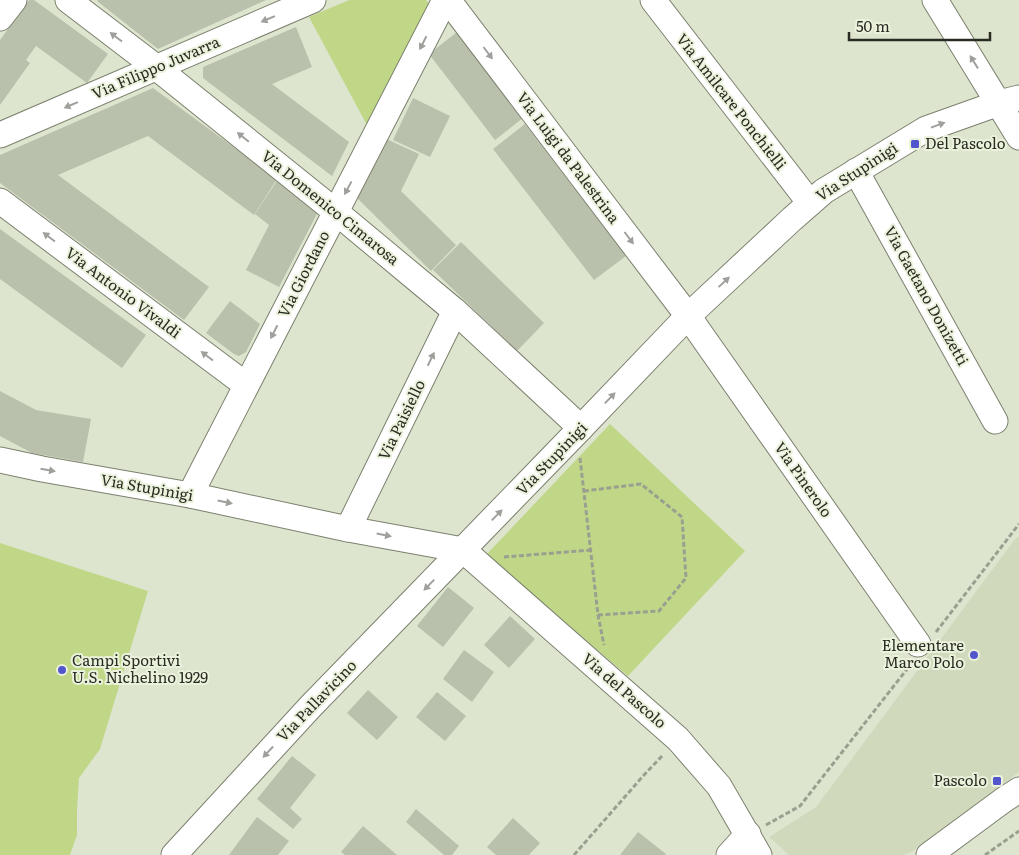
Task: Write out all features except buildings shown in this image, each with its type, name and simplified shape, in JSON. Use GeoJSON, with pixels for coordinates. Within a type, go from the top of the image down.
{"type":"FeatureCollection","features":[{"type":"Feature","properties":{"kind":"street"},"geometry":{"type":"LineString","coordinates":[[0,18],[14,0]]}},
{"type":"Feature","properties":{"kind":"street","name":"Via Domenico Cimarosa"},"geometry":{"type":"LineString","coordinates":[[68,0],[157,68],[336,212],[455,311],[579,430]]}},
{"type":"Feature","properties":{"kind":"street","name":"Via Filippo Juvarra"},"geometry":{"type":"LineString","coordinates":[[0,135],[313,0]]}},
{"type":"Feature","properties":{"kind":"street","name":"Via Giordano"},"geometry":{"type":"LineString","coordinates":[[190,495],[447,0]]}},
{"type":"Feature","properties":{"kind":"street","name":"Via Luigi da Palestrina"},"geometry":{"type":"LineString","coordinates":[[447,0],[688,316]]}},
{"type":"Feature","properties":{"kind":"street","name":"Via Amilcare Ponchielli"},"geometry":{"type":"LineString","coordinates":[[653,0],[810,203]]}},
{"type":"Feature","properties":{"kind":"street"},"geometry":{"type":"LineString","coordinates":[[935,0],[1009,101],[1019,137]]}},
{"type":"Feature","properties":{"kind":"street","name":"Via Stupinigi"},"geometry":{"type":"LineString","coordinates":[[0,460],[62,473],[190,495],[468,555],[579,430],[688,316],[824,191],[926,130],[1009,101]]}},
{"type":"Feature","properties":{"kind":"street","name":"Via Gaetano Donizetti"},"geometry":{"type":"LineString","coordinates":[[856,171],[996,421]]}},
{"type":"Feature","properties":{"kind":"street","name":"Via Antonio Vivaldi"},"geometry":{"type":"LineString","coordinates":[[0,201],[246,385]]}},
{"type":"Feature","properties":{"kind":"street","name":"Via Paisiello"},"geometry":{"type":"LineString","coordinates":[[348,529],[455,311]]}},
{"type":"Feature","properties":{"kind":"street","name":"Via Pinerolo"},"geometry":{"type":"LineString","coordinates":[[688,316],[923,645]]}},
{"type":"Feature","properties":{"kind":"street","name":"Via del Pascolo"},"geometry":{"type":"LineString","coordinates":[[468,555],[678,739],[719,786],[756,849]]}},
{"type":"Feature","properties":{"kind":"street","name":"Via Pallavicino"},"geometry":{"type":"LineString","coordinates":[[186,851],[310,706],[468,555]]}},
{"type":"Feature","properties":{"kind":"street"},"geometry":{"type":"LineString","coordinates":[[929,855],[1019,790]]}},
{"type":"Feature","properties":{"kind":"street"},"geometry":{"type":"LineString","coordinates":[[730,855],[756,849]]}},
{"type":"Feature","properties":{"kind":"path"},"geometry":{"type":"LineString","coordinates":[[579,430],[598,615],[610,679]]}},
{"type":"Feature","properties":{"kind":"path"},"geometry":{"type":"LineString","coordinates":[[584,491],[641,484],[682,517],[686,578],[659,611],[598,615]]}},
{"type":"Feature","properties":{"kind":"path"},"geometry":{"type":"LineString","coordinates":[[756,849],[800,806],[923,645],[1019,524]]}},
{"type":"Feature","properties":{"kind":"path"},"geometry":{"type":"LineString","coordinates":[[468,555],[591,550]]}},
{"type":"Feature","properties":{"kind":"path"},"geometry":{"type":"LineString","coordinates":[[574,855],[678,739]]}},
{"type":"Feature","properties":{"kind":"path"},"geometry":{"type":"LineString","coordinates":[[985,855],[1019,831]]}},
{"type":"Feature","properties":{"kind":"shaded area","name":"Elementare Marco Polo"},"geometry":{"type":"Polygon","coordinates":[[[1019,536],[1019,772],[913,851],[904,855],[789,855],[769,837],[816,807],[1019,536]]]}},
{"type":"Feature","properties":{"kind":"green space"},"geometry":{"type":"Polygon","coordinates":[[[349,0],[426,0],[433,9],[368,127],[309,17],[349,0]]]}},
{"type":"Feature","properties":{"kind":"green space"},"geometry":{"type":"Polygon","coordinates":[[[610,424],[745,551],[628,676],[486,555],[610,424]]]}},
{"type":"Feature","properties":{"kind":"green space","name":"Campi Sportivi U.S. Nichelino 1929"},"geometry":{"type":"Polygon","coordinates":[[[0,543],[148,591],[100,749],[79,778],[77,835],[70,855],[0,855],[0,543]]]}},
{"type":"Feature","properties":{"kind":"place","name":"Del Pascolo"},"geometry":{"type":"Point","coordinates":[915,144]}},
{"type":"Feature","properties":{"kind":"place","name":"Elementare Marco Polo"},"geometry":{"type":"Point","coordinates":[974,655]}},
{"type":"Feature","properties":{"kind":"place","name":"Campi Sportivi U.S. Nichelino 1929"},"geometry":{"type":"Point","coordinates":[62,670]}},
{"type":"Feature","properties":{"kind":"place","name":"Pascolo"},"geometry":{"type":"Point","coordinates":[997,781]}}]}
